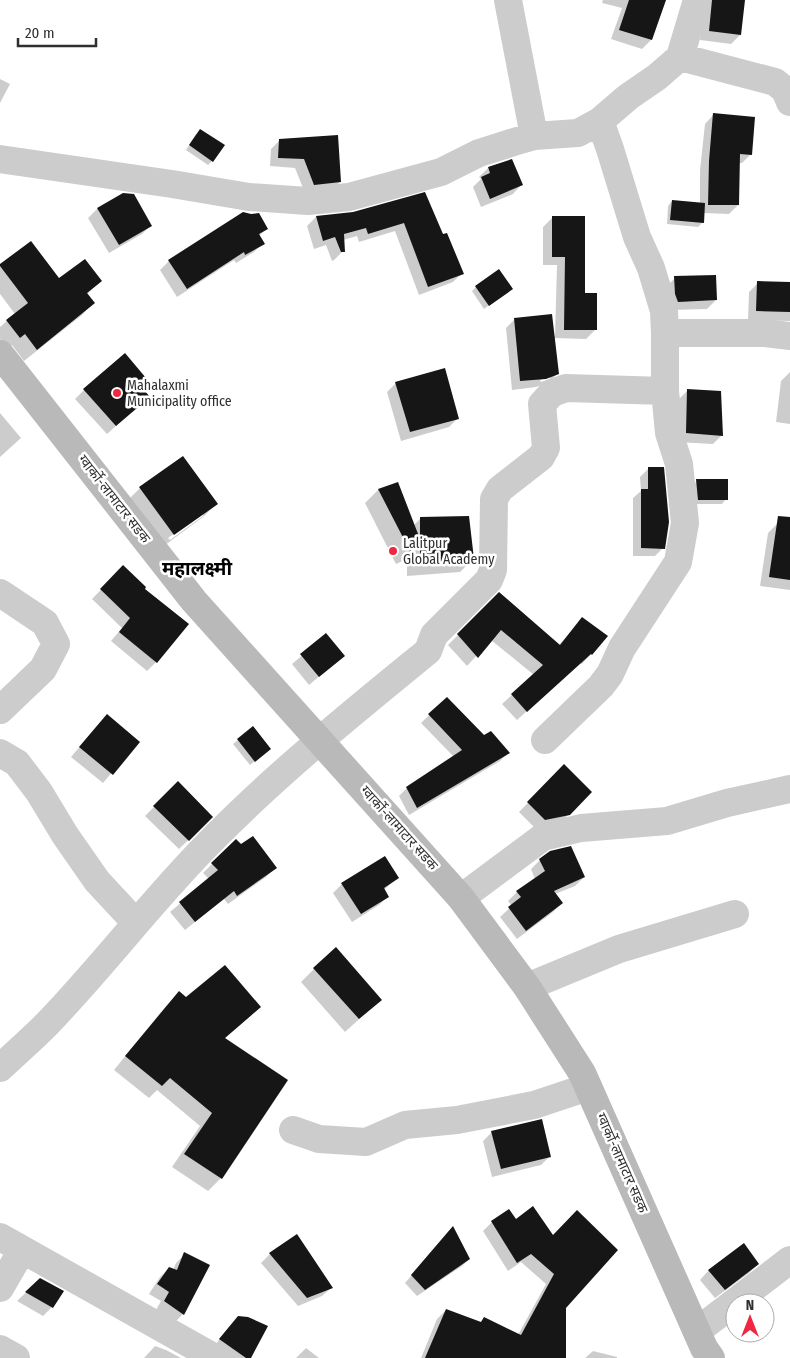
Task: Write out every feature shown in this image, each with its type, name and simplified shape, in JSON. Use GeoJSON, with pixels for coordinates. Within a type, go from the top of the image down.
{"type":"FeatureCollection","features":[{"type":"Feature","properties":{"kind":"main road","name":"ग्वार्को-लामाटार सडक"},"geometry":{"type":"LineString","coordinates":[[0,354],[194,601],[461,898],[527,987],[582,1073],[696,1331],[711,1358]]}},
{"type":"Feature","properties":{"kind":"street"},"geometry":{"type":"LineString","coordinates":[[508,0],[534,136]]}},
{"type":"Feature","properties":{"kind":"street"},"geometry":{"type":"LineString","coordinates":[[0,159],[249,197],[308,201],[349,197],[441,172],[479,153],[534,136],[578,133],[600,121],[680,57],[697,0]]}},
{"type":"Feature","properties":{"kind":"street"},"geometry":{"type":"LineString","coordinates":[[680,57],[775,82],[785,90],[790,102]]}},
{"type":"Feature","properties":{"kind":"street"},"geometry":{"type":"LineString","coordinates":[[545,740],[601,686],[610,674],[622,648],[678,562],[685,523],[679,464],[669,433],[665,391],[666,334],[664,311],[651,268],[637,237],[600,121]]}},
{"type":"Feature","properties":{"kind":"street"},"geometry":{"type":"LineString","coordinates":[[666,334],[765,333],[790,336]]}},
{"type":"Feature","properties":{"kind":"street"},"geometry":{"type":"LineString","coordinates":[[0,1068],[46,1024],[206,846],[275,779],[320,739],[428,652],[434,635],[489,580],[493,570],[494,499],[500,489],[541,457],[546,448],[542,404],[552,393],[566,388],[665,391]]}},
{"type":"Feature","properties":{"kind":"street"},"geometry":{"type":"LineString","coordinates":[[0,593],[45,624],[56,644],[43,669],[0,710]]}},
{"type":"Feature","properties":{"kind":"street"},"geometry":{"type":"LineString","coordinates":[[0,753],[17,763],[40,792],[65,835],[97,881],[136,923]]}},
{"type":"Feature","properties":{"kind":"street"},"geometry":{"type":"LineString","coordinates":[[461,898],[543,837],[581,828],[667,821],[727,803],[790,789]]}},
{"type":"Feature","properties":{"kind":"street"},"geometry":{"type":"LineString","coordinates":[[527,987],[620,949],[735,914]]}},
{"type":"Feature","properties":{"kind":"street"},"geometry":{"type":"LineString","coordinates":[[293,1130],[319,1139],[366,1142],[405,1125],[458,1120],[534,1105],[588,1087]]}},
{"type":"Feature","properties":{"kind":"street"},"geometry":{"type":"LineString","coordinates":[[0,1288],[11,1244],[216,1358]]}},
{"type":"Feature","properties":{"kind":"street"},"geometry":{"type":"LineString","coordinates":[[696,1331],[790,1260]]}},
{"type":"Feature","properties":{"kind":"street"},"geometry":{"type":"LineString","coordinates":[[0,1349],[16,1358]]}},
{"type":"Feature","properties":{"kind":"building"},"geometry":{"type":"Polygon","coordinates":[[[629,0],[666,0],[652,40],[619,30],[629,0]]]}},
{"type":"Feature","properties":{"kind":"building"},"geometry":{"type":"Polygon","coordinates":[[[712,0],[745,0],[741,35],[709,31],[712,0]]]}},
{"type":"Feature","properties":{"kind":"building"},"geometry":{"type":"Polygon","coordinates":[[[713,113],[755,117],[752,155],[740,154],[739,205],[708,205],[713,113]]]}},
{"type":"Feature","properties":{"kind":"building"},"geometry":{"type":"Polygon","coordinates":[[[200,129],[225,145],[213,162],[189,145],[200,129]]]}},
{"type":"Feature","properties":{"kind":"building"},"geometry":{"type":"Polygon","coordinates":[[[338,135],[341,182],[314,185],[304,159],[278,158],[279,139],[338,135]]]}},
{"type":"Feature","properties":{"kind":"building"},"geometry":{"type":"Polygon","coordinates":[[[512,159],[523,185],[490,199],[481,177],[490,173],[488,167],[512,159]]]}},
{"type":"Feature","properties":{"kind":"building"},"geometry":{"type":"Polygon","coordinates":[[[425,192],[443,234],[447,233],[464,274],[428,287],[404,223],[368,234],[366,228],[344,234],[345,252],[341,252],[335,237],[323,241],[316,216],[353,212],[425,192]]]}},
{"type":"Feature","properties":{"kind":"building"},"geometry":{"type":"Polygon","coordinates":[[[123,193],[134,194],[152,226],[119,245],[97,208],[123,193]]]}},
{"type":"Feature","properties":{"kind":"building"},"geometry":{"type":"Polygon","coordinates":[[[672,200],[705,203],[704,223],[670,220],[672,200]]]}},
{"type":"Feature","properties":{"kind":"building"},"geometry":{"type":"Polygon","coordinates":[[[243,212],[259,213],[268,229],[259,234],[265,244],[245,255],[244,252],[187,289],[168,260],[243,212]]]}},
{"type":"Feature","properties":{"kind":"building"},"geometry":{"type":"Polygon","coordinates":[[[552,216],[585,216],[585,293],[597,293],[597,330],[564,330],[565,257],[552,257],[552,216]]]}},
{"type":"Feature","properties":{"kind":"building"},"geometry":{"type":"Polygon","coordinates":[[[31,241],[59,278],[85,259],[102,281],[87,293],[95,303],[37,350],[25,334],[20,338],[6,320],[28,303],[0,266],[0,264],[31,241]]]}},
{"type":"Feature","properties":{"kind":"building"},"geometry":{"type":"Polygon","coordinates":[[[499,269],[513,289],[489,306],[475,286],[499,269]]]}},
{"type":"Feature","properties":{"kind":"building"},"geometry":{"type":"Polygon","coordinates":[[[716,275],[717,300],[678,302],[675,294],[674,276],[716,275]]]}},
{"type":"Feature","properties":{"kind":"building"},"geometry":{"type":"Polygon","coordinates":[[[757,281],[790,282],[790,312],[756,311],[757,281]]]}},
{"type":"Feature","properties":{"kind":"building"},"geometry":{"type":"Polygon","coordinates":[[[552,314],[559,374],[546,379],[520,381],[514,318],[552,314]]]}},
{"type":"Feature","properties":{"kind":"building","name":"Mahalaxmi Municipality office"},"geometry":{"type":"Polygon","coordinates":[[[125,353],[146,378],[139,384],[150,397],[116,426],[83,389],[125,353]]]}},
{"type":"Feature","properties":{"kind":"building"},"geometry":{"type":"Polygon","coordinates":[[[445,368],[459,419],[410,432],[395,382],[445,368]]]}},
{"type":"Feature","properties":{"kind":"building"},"geometry":{"type":"Polygon","coordinates":[[[687,389],[721,391],[723,436],[686,433],[687,389]]]}},
{"type":"Feature","properties":{"kind":"building"},"geometry":{"type":"Polygon","coordinates":[[[183,456],[218,504],[174,535],[139,487],[183,456]]]}},
{"type":"Feature","properties":{"kind":"building"},"geometry":{"type":"Polygon","coordinates":[[[648,467],[664,467],[669,522],[665,549],[641,548],[641,489],[648,489],[648,467]]]}},
{"type":"Feature","properties":{"kind":"building"},"geometry":{"type":"Polygon","coordinates":[[[696,479],[728,479],[728,500],[698,500],[696,479]]]}},
{"type":"Feature","properties":{"kind":"building"},"geometry":{"type":"Polygon","coordinates":[[[398,482],[420,539],[420,517],[469,516],[474,559],[420,563],[420,546],[410,551],[378,489],[398,482]]]}},
{"type":"Feature","properties":{"kind":"building"},"geometry":{"type":"Polygon","coordinates":[[[778,516],[790,517],[790,580],[769,577],[778,516]]]}},
{"type":"Feature","properties":{"kind":"building"},"geometry":{"type":"Polygon","coordinates":[[[123,565],[146,587],[145,589],[189,624],[157,663],[119,632],[130,618],[100,589],[123,565]]]}},
{"type":"Feature","properties":{"kind":"building"},"geometry":{"type":"Polygon","coordinates":[[[499,592],[560,645],[582,617],[608,636],[592,655],[527,712],[511,694],[543,665],[501,630],[478,658],[457,634],[499,592]]]}},
{"type":"Feature","properties":{"kind":"building"},"geometry":{"type":"Polygon","coordinates":[[[326,633],[345,656],[319,677],[300,654],[326,633]]]}},
{"type":"Feature","properties":{"kind":"building"},"geometry":{"type":"Polygon","coordinates":[[[447,697],[484,735],[491,731],[510,753],[417,808],[406,787],[462,750],[428,714],[447,697]]]}},
{"type":"Feature","properties":{"kind":"building"},"geometry":{"type":"Polygon","coordinates":[[[107,714],[140,742],[113,775],[79,747],[107,714]]]}},
{"type":"Feature","properties":{"kind":"building"},"geometry":{"type":"Polygon","coordinates":[[[253,726],[271,749],[255,762],[237,739],[253,726]]]}},
{"type":"Feature","properties":{"kind":"building"},"geometry":{"type":"Polygon","coordinates":[[[564,764],[592,792],[570,815],[545,820],[527,802],[564,764]]]}},
{"type":"Feature","properties":{"kind":"building"},"geometry":{"type":"Polygon","coordinates":[[[178,781],[213,817],[189,841],[153,806],[178,781]]]}},
{"type":"Feature","properties":{"kind":"building"},"geometry":{"type":"Polygon","coordinates":[[[253,836],[277,868],[237,896],[234,891],[195,922],[179,902],[218,870],[211,863],[236,839],[241,844],[253,836]]]}},
{"type":"Feature","properties":{"kind":"building"},"geometry":{"type":"Polygon","coordinates":[[[571,846],[585,877],[554,891],[563,903],[526,931],[508,907],[521,897],[516,891],[545,871],[539,859],[550,851],[571,846]]]}},
{"type":"Feature","properties":{"kind":"building"},"geometry":{"type":"Polygon","coordinates":[[[385,856],[399,878],[384,888],[389,897],[361,914],[341,883],[385,856]]]}},
{"type":"Feature","properties":{"kind":"building"},"geometry":{"type":"Polygon","coordinates":[[[336,947],[382,1000],[359,1019],[313,968],[336,947]]]}},
{"type":"Feature","properties":{"kind":"building"},"geometry":{"type":"Polygon","coordinates":[[[225,965],[261,1007],[225,1038],[288,1080],[222,1179],[184,1154],[212,1113],[170,1078],[162,1086],[125,1056],[179,991],[186,997],[225,965]]]}},
{"type":"Feature","properties":{"kind":"building"},"geometry":{"type":"Polygon","coordinates":[[[542,1119],[551,1157],[501,1169],[491,1131],[542,1119]]]}},
{"type":"Feature","properties":{"kind":"building"},"geometry":{"type":"Polygon","coordinates":[[[533,1206],[553,1235],[577,1210],[618,1250],[566,1308],[566,1358],[425,1358],[446,1309],[481,1322],[484,1317],[521,1335],[554,1274],[531,1254],[517,1263],[491,1221],[509,1209],[516,1219],[533,1206]]]}},
{"type":"Feature","properties":{"kind":"building"},"geometry":{"type":"Polygon","coordinates":[[[453,1226],[470,1259],[425,1290],[411,1275],[453,1226]]]}},
{"type":"Feature","properties":{"kind":"building"},"geometry":{"type":"Polygon","coordinates":[[[297,1234],[333,1288],[307,1298],[269,1253],[297,1234]]]}},
{"type":"Feature","properties":{"kind":"building"},"geometry":{"type":"Polygon","coordinates":[[[744,1243],[759,1264],[725,1290],[708,1270],[744,1243]]]}},
{"type":"Feature","properties":{"kind":"building"},"geometry":{"type":"Polygon","coordinates":[[[184,1252],[210,1265],[184,1315],[164,1301],[169,1292],[157,1284],[169,1267],[177,1270],[184,1252]]]}},
{"type":"Feature","properties":{"kind":"building"},"geometry":{"type":"Polygon","coordinates":[[[40,1278],[64,1291],[53,1308],[25,1292],[40,1278]]]}},
{"type":"Feature","properties":{"kind":"building"},"geometry":{"type":"Polygon","coordinates":[[[238,1316],[248,1317],[268,1326],[251,1358],[246,1358],[219,1339],[238,1316]]]}},
{"type":"Feature","properties":{"kind":"place","name":"Mahalaxmi Municipality office"},"geometry":{"type":"Point","coordinates":[117,393]}},
{"type":"Feature","properties":{"kind":"place","name":"Lalitpur Global Academy"},"geometry":{"type":"Point","coordinates":[393,551]}},
{"type":"Feature","properties":{"kind":"district","name":"महालक्ष्मी"},"geometry":{"type":"Point","coordinates":[197,568]}}]}
